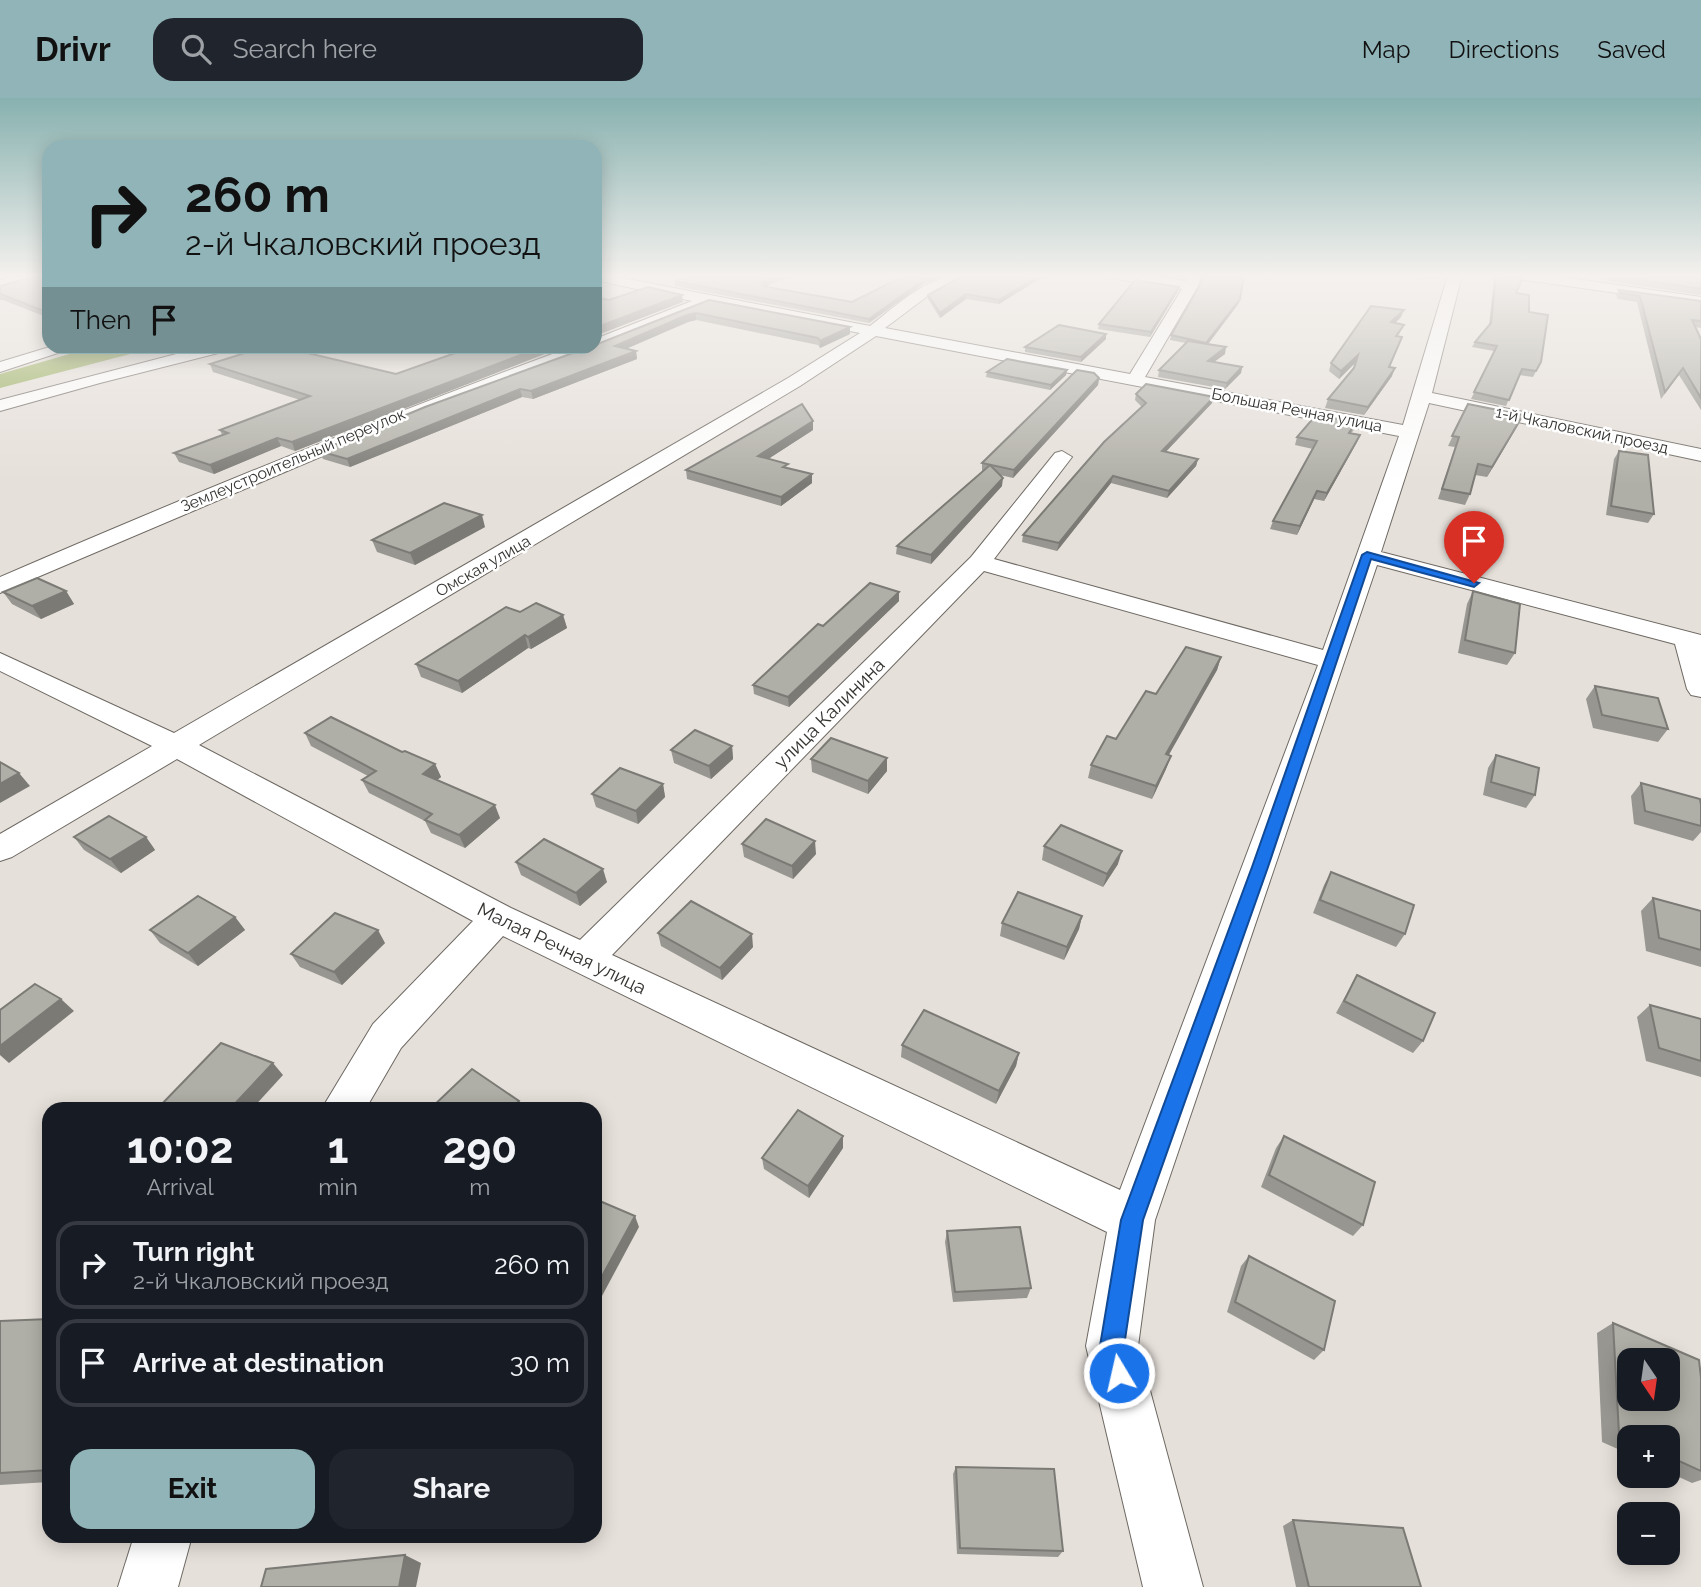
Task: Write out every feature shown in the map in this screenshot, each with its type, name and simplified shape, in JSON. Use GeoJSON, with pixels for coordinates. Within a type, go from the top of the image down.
{"type":"FeatureCollection","features":[{"type":"Feature","properties":{"kind":"street","name":"Омская улица"},"geometry":{"type":"LineString","coordinates":[[0,849],[649,468],[852,344]]}},
{"type":"Feature","properties":{"kind":"street","name":"Большая Речная улица"},"geometry":{"type":"LineString","coordinates":[[951,344],[1408,432]]}},
{"type":"Feature","properties":{"kind":"street"},"geometry":{"type":"LineString","coordinates":[[1135,379],[1155,344]]}},
{"type":"Feature","properties":{"kind":"street"},"geometry":{"type":"LineString","coordinates":[[1172,1587],[1112,1346],[1132,1220],[1333,661],[1422,396],[1436,344]]}},
{"type":"Feature","properties":{"kind":"street"},"geometry":{"type":"LineString","coordinates":[[0,367],[45,354]]}},
{"type":"Feature","properties":{"kind":"street"},"geometry":{"type":"LineString","coordinates":[[0,406],[196,354]]}},
{"type":"Feature","properties":{"kind":"street","name":"Землеустроительный переулок"},"geometry":{"type":"LineString","coordinates":[[0,586],[206,496],[419,408],[568,354]]}},
{"type":"Feature","properties":{"kind":"street","name":"1-й Чкаловский проезд"},"geometry":{"type":"LineString","coordinates":[[1422,396],[1701,455]]}},
{"type":"Feature","properties":{"kind":"street","name":"улица Калинина"},"geometry":{"type":"LineString","coordinates":[[584,959],[979,562],[1062,457]]}},
{"type":"Feature","properties":{"kind":"street"},"geometry":{"type":"LineString","coordinates":[[1367,555],[1694,642],[1701,689]]}},
{"type":"Feature","properties":{"kind":"street"},"geometry":{"type":"LineString","coordinates":[[979,562],[1333,661]]}},
{"type":"Feature","properties":{"kind":"street","name":"Малая Речная улица"},"geometry":{"type":"LineString","coordinates":[[0,661],[175,745],[498,918],[1132,1220]]}},
{"type":"Feature","properties":{"kind":"street"},"geometry":{"type":"LineString","coordinates":[[347,1102],[387,1036],[498,918]]}},
{"type":"Feature","properties":{"kind":"street"},"geometry":{"type":"LineString","coordinates":[[148,1587],[161,1543]]}},
{"type":"Feature","properties":{"kind":"shaded area"},"geometry":{"type":"Polygon","coordinates":[[[70,354],[130,354],[0,388],[0,374],[70,354]]]}},
{"type":"Feature","properties":{"kind":"building"},"geometry":{"type":"Polygon","coordinates":[[[602,344],[619,344],[615,346],[636,351],[531,391],[520,389],[347,459],[319,451],[425,407],[570,354],[602,354],[602,344]]]}},
{"type":"Feature","properties":{"kind":"building"},"geometry":{"type":"Polygon","coordinates":[[[1029,344],[1095,344],[1081,357],[1025,347],[1029,344]]]}},
{"type":"Feature","properties":{"kind":"building"},"geometry":{"type":"Polygon","coordinates":[[[1185,344],[1226,347],[1208,361],[1242,367],[1227,383],[1159,370],[1185,344]]]}},
{"type":"Feature","properties":{"kind":"building"},"geometry":{"type":"Polygon","coordinates":[[[1344,344],[1399,344],[1389,367],[1395,368],[1368,407],[1328,399],[1354,368],[1358,355],[1341,371],[1331,363],[1344,344]]]}},
{"type":"Feature","properties":{"kind":"building"},"geometry":{"type":"Polygon","coordinates":[[[1489,344],[1544,344],[1541,362],[1536,371],[1522,369],[1509,400],[1474,392],[1497,346],[1489,344]]]}},
{"type":"Feature","properties":{"kind":"building"},"geometry":{"type":"Polygon","coordinates":[[[1653,344],[1701,344],[1701,398],[1683,368],[1665,392],[1653,344]]]}},
{"type":"Feature","properties":{"kind":"building"},"geometry":{"type":"Polygon","coordinates":[[[242,354],[312,354],[396,374],[452,354],[523,354],[292,442],[277,438],[210,465],[174,453],[228,433],[220,430],[310,396],[210,364],[242,354]]]}},
{"type":"Feature","properties":{"kind":"building"},"geometry":{"type":"Polygon","coordinates":[[[1007,359],[1067,370],[1051,385],[987,372],[1007,359]]]}},
{"type":"Feature","properties":{"kind":"building"},"geometry":{"type":"Polygon","coordinates":[[[1077,370],[1094,373],[1099,378],[1014,470],[982,463],[1077,370]]]}},
{"type":"Feature","properties":{"kind":"building"},"geometry":{"type":"Polygon","coordinates":[[[1146,384],[1214,397],[1162,451],[1198,459],[1169,491],[1113,476],[1059,543],[1023,535],[1104,442],[1146,403],[1136,394],[1146,384]]]}},
{"type":"Feature","properties":{"kind":"building"},"geometry":{"type":"Polygon","coordinates":[[[802,404],[813,421],[758,456],[788,464],[783,467],[812,474],[781,497],[686,470],[802,404]]]}},
{"type":"Feature","properties":{"kind":"building"},"geometry":{"type":"Polygon","coordinates":[[[1468,404],[1523,415],[1492,467],[1478,464],[1470,494],[1442,489],[1459,437],[1452,436],[1468,404]]]}},
{"type":"Feature","properties":{"kind":"building"},"geometry":{"type":"Polygon","coordinates":[[[1316,415],[1356,422],[1349,433],[1360,435],[1327,493],[1317,491],[1300,526],[1273,521],[1317,441],[1297,437],[1316,415]]]}},
{"type":"Feature","properties":{"kind":"building"},"geometry":{"type":"Polygon","coordinates":[[[1619,451],[1648,455],[1654,514],[1611,506],[1619,451]]]}},
{"type":"Feature","properties":{"kind":"building"},"geometry":{"type":"Polygon","coordinates":[[[990,465],[1003,478],[931,555],[897,546],[990,465]]]}},
{"type":"Feature","properties":{"kind":"building"},"geometry":{"type":"Polygon","coordinates":[[[444,503],[482,515],[410,553],[372,540],[444,503]]]}},
{"type":"Feature","properties":{"kind":"building"},"geometry":{"type":"Polygon","coordinates":[[[37,578],[66,591],[32,606],[3,592],[37,578]]]}},
{"type":"Feature","properties":{"kind":"building"},"geometry":{"type":"Polygon","coordinates":[[[870,583],[899,592],[788,697],[753,685],[818,624],[823,626],[870,583]]]}},
{"type":"Feature","properties":{"kind":"building"},"geometry":{"type":"Polygon","coordinates":[[[1473,591],[1520,604],[1515,653],[1465,640],[1473,591]]]}},
{"type":"Feature","properties":{"kind":"building"},"geometry":{"type":"Polygon","coordinates":[[[536,603],[563,615],[528,637],[525,635],[458,681],[416,664],[506,607],[520,612],[536,603]]]}},
{"type":"Feature","properties":{"kind":"building"},"geometry":{"type":"Polygon","coordinates":[[[1186,647],[1221,657],[1166,754],[1171,756],[1156,786],[1091,765],[1107,736],[1116,739],[1146,691],[1156,694],[1186,647]]]}},
{"type":"Feature","properties":{"kind":"building"},"geometry":{"type":"Polygon","coordinates":[[[1595,686],[1658,698],[1668,729],[1602,715],[1595,686]]]}},
{"type":"Feature","properties":{"kind":"building"},"geometry":{"type":"Polygon","coordinates":[[[331,717],[402,752],[435,764],[423,774],[495,805],[459,835],[425,820],[432,814],[362,780],[376,771],[305,733],[331,717]]]}},
{"type":"Feature","properties":{"kind":"building"},"geometry":{"type":"Polygon","coordinates":[[[695,730],[732,746],[709,766],[671,750],[695,730]]]}},
{"type":"Feature","properties":{"kind":"building"},"geometry":{"type":"Polygon","coordinates":[[[831,738],[887,758],[868,781],[811,759],[831,738]]]}},
{"type":"Feature","properties":{"kind":"building"},"geometry":{"type":"Polygon","coordinates":[[[1496,755],[1539,768],[1535,795],[1491,782],[1496,755]]]}},
{"type":"Feature","properties":{"kind":"building"},"geometry":{"type":"Polygon","coordinates":[[[0,762],[19,773],[0,784],[0,762]]]}},
{"type":"Feature","properties":{"kind":"building"},"geometry":{"type":"Polygon","coordinates":[[[620,768],[663,784],[636,811],[592,794],[620,768]]]}},
{"type":"Feature","properties":{"kind":"building"},"geometry":{"type":"Polygon","coordinates":[[[1641,783],[1700,799],[1701,826],[1645,811],[1641,783]]]}},
{"type":"Feature","properties":{"kind":"building"},"geometry":{"type":"Polygon","coordinates":[[[109,816],[146,837],[110,859],[74,837],[109,816]]]}},
{"type":"Feature","properties":{"kind":"building"},"geometry":{"type":"Polygon","coordinates":[[[766,819],[815,841],[792,866],[742,844],[766,819]]]}},
{"type":"Feature","properties":{"kind":"building"},"geometry":{"type":"Polygon","coordinates":[[[1061,825],[1122,851],[1107,874],[1044,846],[1061,825]]]}},
{"type":"Feature","properties":{"kind":"building"},"geometry":{"type":"Polygon","coordinates":[[[544,839],[603,869],[576,893],[516,862],[544,839]]]}},
{"type":"Feature","properties":{"kind":"building"},"geometry":{"type":"Polygon","coordinates":[[[1331,872],[1414,905],[1405,934],[1320,900],[1331,872]]]}},
{"type":"Feature","properties":{"kind":"building"},"geometry":{"type":"Polygon","coordinates":[[[1018,892],[1082,916],[1067,947],[1002,923],[1018,892]]]}},
{"type":"Feature","properties":{"kind":"building"},"geometry":{"type":"Polygon","coordinates":[[[198,896],[235,917],[188,953],[150,930],[198,896]]]}},
{"type":"Feature","properties":{"kind":"building"},"geometry":{"type":"Polygon","coordinates":[[[1653,898],[1701,911],[1701,950],[1659,938],[1653,898]]]}},
{"type":"Feature","properties":{"kind":"building"},"geometry":{"type":"Polygon","coordinates":[[[691,901],[752,934],[720,968],[658,933],[691,901]]]}},
{"type":"Feature","properties":{"kind":"building"},"geometry":{"type":"Polygon","coordinates":[[[335,913],[378,930],[334,972],[291,954],[335,913]]]}},
{"type":"Feature","properties":{"kind":"building"},"geometry":{"type":"Polygon","coordinates":[[[1357,975],[1435,1013],[1423,1041],[1344,1001],[1357,975]]]}},
{"type":"Feature","properties":{"kind":"building"},"geometry":{"type":"Polygon","coordinates":[[[35,984],[61,999],[0,1046],[0,1010],[35,984]]]}},
{"type":"Feature","properties":{"kind":"building"},"geometry":{"type":"Polygon","coordinates":[[[1650,1005],[1701,1019],[1701,1061],[1659,1048],[1650,1005]]]}},
{"type":"Feature","properties":{"kind":"building"},"geometry":{"type":"Polygon","coordinates":[[[924,1010],[1019,1053],[999,1091],[902,1045],[924,1010]]]}},
{"type":"Feature","properties":{"kind":"building"},"geometry":{"type":"Polygon","coordinates":[[[221,1043],[273,1063],[236,1102],[164,1102],[221,1043]]]}},
{"type":"Feature","properties":{"kind":"building"},"geometry":{"type":"Polygon","coordinates":[[[472,1069],[519,1101],[518,1102],[437,1102],[472,1069]]]}},
{"type":"Feature","properties":{"kind":"building"},"geometry":{"type":"Polygon","coordinates":[[[798,1110],[843,1136],[808,1186],[762,1158],[798,1110]]]}},
{"type":"Feature","properties":{"kind":"building"},"geometry":{"type":"Polygon","coordinates":[[[1284,1136],[1375,1182],[1363,1225],[1269,1175],[1284,1136]]]}},
{"type":"Feature","properties":{"kind":"building"},"geometry":{"type":"Polygon","coordinates":[[[602,1202],[635,1216],[602,1276],[602,1202]]]}},
{"type":"Feature","properties":{"kind":"building"},"geometry":{"type":"Polygon","coordinates":[[[1020,1227],[1031,1288],[955,1292],[947,1231],[1020,1227]]]}},
{"type":"Feature","properties":{"kind":"building"},"geometry":{"type":"Polygon","coordinates":[[[1249,1256],[1335,1301],[1324,1350],[1235,1302],[1249,1256]]]}},
{"type":"Feature","properties":{"kind":"building"},"geometry":{"type":"Polygon","coordinates":[[[42,1319],[42,1470],[0,1473],[0,1321],[42,1319]]]}},
{"type":"Feature","properties":{"kind":"building"},"geometry":{"type":"Polygon","coordinates":[[[1613,1323],[1671,1348],[1617,1348],[1617,1397],[1613,1323]]]}},
{"type":"Feature","properties":{"kind":"building"},"geometry":{"type":"Polygon","coordinates":[[[1680,1352],[1699,1360],[1701,1471],[1680,1461],[1680,1425],[1619,1425],[1618,1411],[1680,1411],[1680,1352]]]}},
{"type":"Feature","properties":{"kind":"building"},"geometry":{"type":"Polygon","coordinates":[[[956,1467],[1054,1469],[1063,1551],[960,1548],[956,1467]]]}},
{"type":"Feature","properties":{"kind":"building"},"geometry":{"type":"Polygon","coordinates":[[[1293,1520],[1403,1528],[1421,1587],[1309,1587],[1293,1520]]]}},
{"type":"Feature","properties":{"kind":"building"},"geometry":{"type":"Polygon","coordinates":[[[405,1555],[399,1587],[261,1587],[266,1569],[405,1555]]]}},
{"type":"Feature","properties":{"kind":"route"},"geometry":{"type":"LineString","coordinates":[[1119,1373],[1112,1346],[1132,1220],[1333,661],[1367,555],[1474,583]]}}]}
